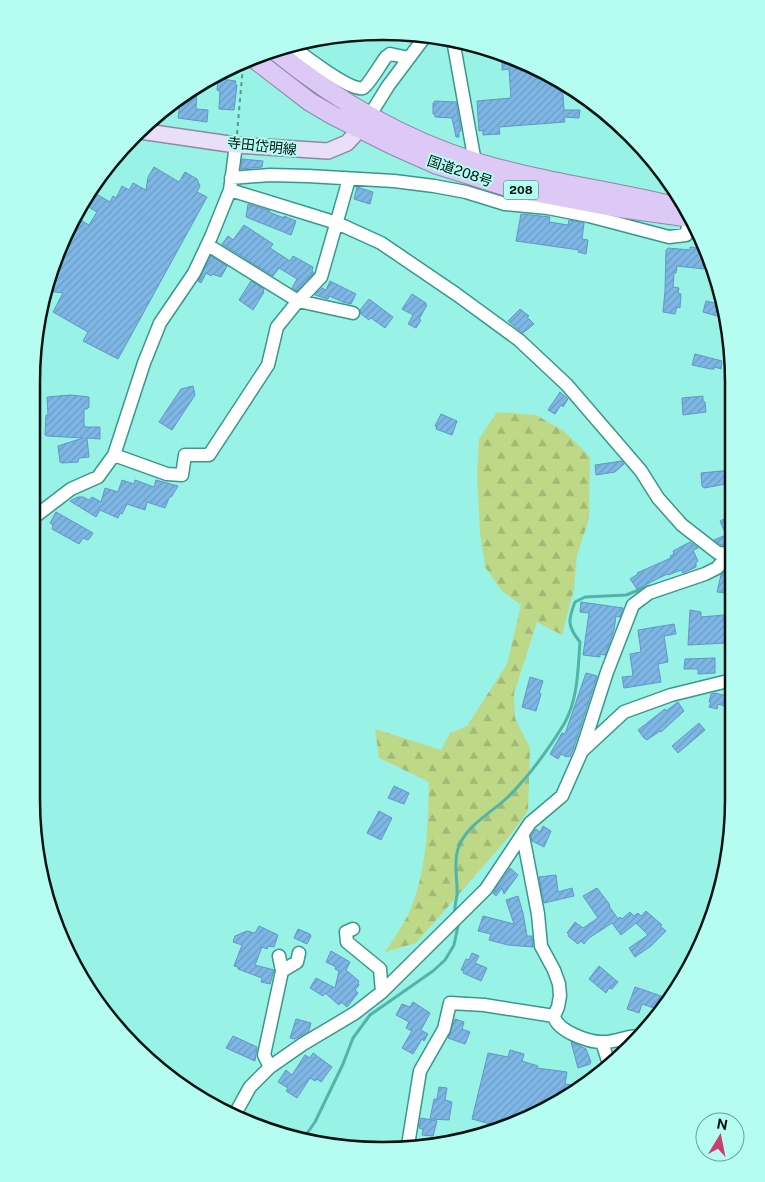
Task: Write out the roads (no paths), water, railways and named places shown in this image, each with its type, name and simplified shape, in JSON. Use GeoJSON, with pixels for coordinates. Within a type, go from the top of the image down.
{"type":"FeatureCollection","features":[{"type":"Feature","properties":{"kind":"highway","name":"国道208号"},"geometry":{"type":"LineString","coordinates":[[281,56],[342,101],[365,122],[437,165],[506,195],[681,214]]}},
{"type":"Feature","properties":{"kind":"highway","name":"国道208号"},"geometry":{"type":"LineString","coordinates":[[259,63],[310,102],[441,150],[512,172],[680,213]]}},
{"type":"Feature","properties":{"kind":"main road","name":"寺田岱明線"},"geometry":{"type":"LineString","coordinates":[[149,132],[236,145],[328,151],[346,143],[365,122]]}},
{"type":"Feature","properties":{"kind":"street"},"geometry":{"type":"LineString","coordinates":[[365,122],[388,86],[422,43]]}},
{"type":"Feature","properties":{"kind":"street"},"geometry":{"type":"LineString","coordinates":[[454,48],[475,162]]}},
{"type":"Feature","properties":{"kind":"street"},"geometry":{"type":"LineString","coordinates":[[299,51],[317,65],[352,87],[359,89],[365,86],[390,54],[410,58]]}},
{"type":"Feature","properties":{"kind":"street"},"geometry":{"type":"LineString","coordinates":[[40,513],[71,489],[98,477],[114,456],[144,363],[160,323],[194,273],[208,245],[230,184],[236,145]]}},
{"type":"Feature","properties":{"kind":"street"},"geometry":{"type":"LineString","coordinates":[[230,184],[270,175],[394,181],[466,192],[506,195]]}},
{"type":"Feature","properties":{"kind":"street"},"geometry":{"type":"LineString","coordinates":[[114,456],[167,474],[182,475],[185,455],[209,455],[268,365],[276,327],[321,277],[349,179]]}},
{"type":"Feature","properties":{"kind":"street"},"geometry":{"type":"LineString","coordinates":[[230,184],[337,223],[381,242],[519,340],[568,385],[641,471],[658,498],[682,525],[718,553],[725,554]]}},
{"type":"Feature","properties":{"kind":"street"},"geometry":{"type":"LineString","coordinates":[[208,245],[298,301],[353,314]]}},
{"type":"Feature","properties":{"kind":"street"},"geometry":{"type":"LineString","coordinates":[[237,1110],[250,1087],[270,1067],[303,1044],[355,1013],[382,992],[486,889],[530,823],[562,796],[581,753],[607,672],[634,605],[649,593],[705,574],[717,568],[725,560]]}},
{"type":"Feature","properties":{"kind":"street"},"geometry":{"type":"LineString","coordinates":[[581,753],[624,712],[672,694],[725,681]]}},
{"type":"Feature","properties":{"kind":"street"},"geometry":{"type":"LineString","coordinates":[[523,836],[538,914],[541,946],[559,984],[560,996],[554,1016],[555,1022],[569,1033],[602,1042],[629,1038]]}},
{"type":"Feature","properties":{"kind":"street"},"geometry":{"type":"LineString","coordinates":[[353,929],[346,932],[347,942],[380,969],[382,992]]}},
{"type":"Feature","properties":{"kind":"street"},"geometry":{"type":"LineString","coordinates":[[282,971],[297,962],[299,954]]}},
{"type":"Feature","properties":{"kind":"street"},"geometry":{"type":"LineString","coordinates":[[270,1067],[264,1056],[274,992],[282,971],[279,956]]}},
{"type":"Feature","properties":{"kind":"street"},"geometry":{"type":"LineString","coordinates":[[409,1141],[420,1071],[444,1029],[450,1003],[484,1005],[554,1016]]}},
{"type":"Feature","properties":{"kind":"street"},"geometry":{"type":"LineString","coordinates":[[602,1042],[607,1058]]}},
{"type":"Feature","properties":{"kind":"waterway"},"geometry":{"type":"LineString","coordinates":[[455,914],[457,895],[456,860],[461,841],[479,820],[508,797],[523,780],[538,762],[569,715],[575,695],[580,642],[573,632],[570,623],[575,602],[585,597],[626,595],[649,586]]}},
{"type":"Feature","properties":{"kind":"waterway"},"geometry":{"type":"LineString","coordinates":[[307,1133],[315,1122],[343,1064],[353,1038],[370,1015],[433,971],[445,960],[454,945],[458,926],[456,923]]}}]}
